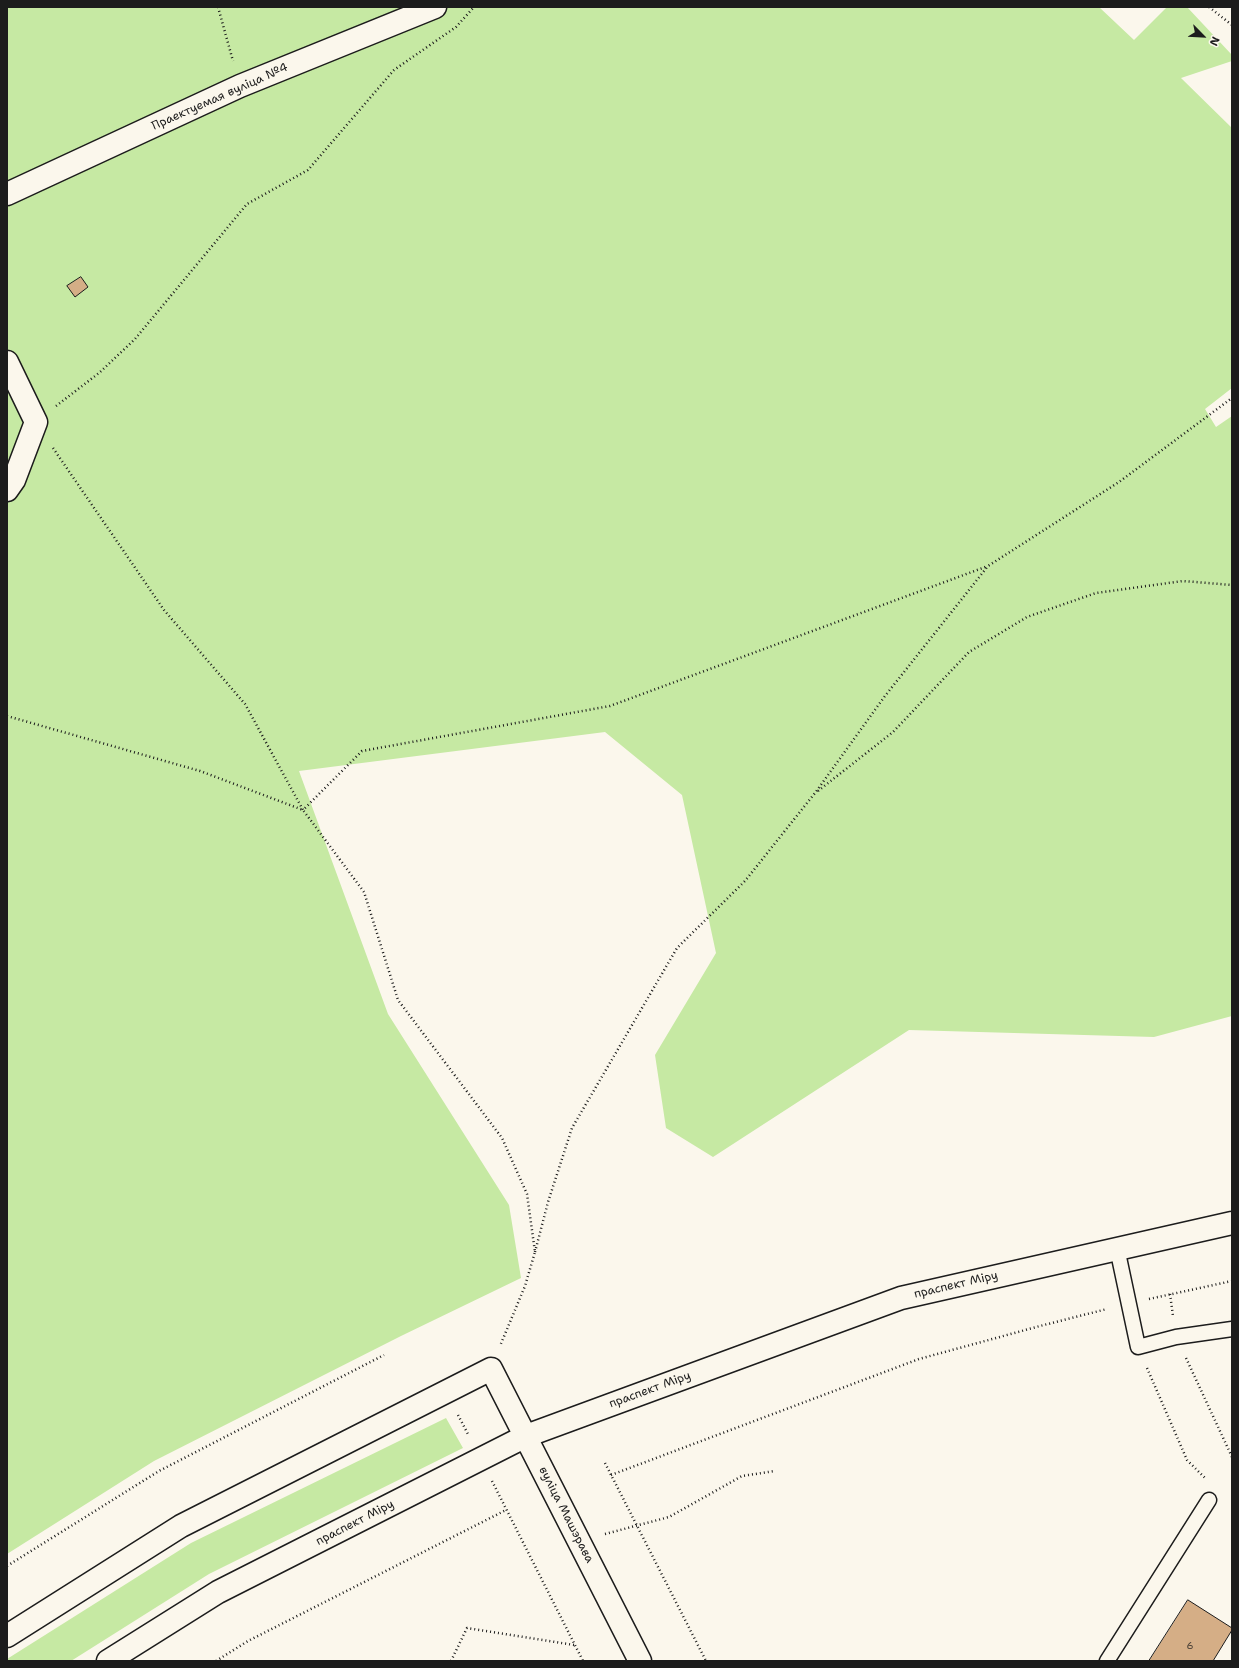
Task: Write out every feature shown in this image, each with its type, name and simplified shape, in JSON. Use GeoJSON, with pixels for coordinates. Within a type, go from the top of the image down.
{"type":"FeatureCollection","features":[{"type":"Feature","properties":{"kind":"street","name":"Праектуемая вуліца №4"},"geometry":{"type":"LineString","coordinates":[[7,194],[240,86],[435,7]]}},
{"type":"Feature","properties":{"kind":"street"},"geometry":{"type":"LineString","coordinates":[[7,362],[36,422],[14,480],[7,490]]}},
{"type":"Feature","properties":{"kind":"street","name":"праспект Міру"},"geometry":{"type":"LineString","coordinates":[[108,1661],[218,1592],[526,1436],[901,1298],[1232,1223]]}},
{"type":"Feature","properties":{"kind":"street"},"geometry":{"type":"LineString","coordinates":[[7,1636],[181,1526],[492,1369]]}},
{"type":"Feature","properties":{"kind":"street","name":"вуліца Машэрава"},"geometry":{"type":"LineString","coordinates":[[492,1369],[640,1661]]}},
{"type":"Feature","properties":{"kind":"lane"},"geometry":{"type":"LineString","coordinates":[[1117,1248],[1138,1347],[1176,1337],[1232,1329]]}},
{"type":"Feature","properties":{"kind":"lane"},"geometry":{"type":"LineString","coordinates":[[1108,1661],[1209,1500]]}},
{"type":"Feature","properties":{"kind":"path"},"geometry":{"type":"LineString","coordinates":[[218,7],[240,86]]}},
{"type":"Feature","properties":{"kind":"path"},"geometry":{"type":"LineString","coordinates":[[474,7],[456,27],[394,70],[308,170],[247,204],[135,339],[99,373],[36,422],[164,610],[245,704],[303,810],[364,892],[398,1000],[502,1138],[527,1194],[535,1252]]}},
{"type":"Feature","properties":{"kind":"path"},"geometry":{"type":"LineString","coordinates":[[1209,7],[1232,25]]}},
{"type":"Feature","properties":{"kind":"path"},"geometry":{"type":"LineString","coordinates":[[303,810],[362,751],[610,706],[988,566],[1119,482],[1232,398]]}},
{"type":"Feature","properties":{"kind":"path"},"geometry":{"type":"LineString","coordinates":[[492,1369],[525,1286],[548,1202],[572,1128],[677,948],[746,881],[815,794],[885,696],[988,566]]}},
{"type":"Feature","properties":{"kind":"path"},"geometry":{"type":"LineString","coordinates":[[815,794],[893,732],[968,652],[1027,617],[1096,593],[1183,581],[1232,585]]}},
{"type":"Feature","properties":{"kind":"path"},"geometry":{"type":"LineString","coordinates":[[7,716],[200,771],[303,810]]}},
{"type":"Feature","properties":{"kind":"path"},"geometry":{"type":"LineString","coordinates":[[611,1474],[919,1359],[1128,1304],[1232,1281]]}},
{"type":"Feature","properties":{"kind":"path"},"geometry":{"type":"LineString","coordinates":[[1170,1294],[1176,1337],[1232,1458]]}},
{"type":"Feature","properties":{"kind":"path"},"geometry":{"type":"LineString","coordinates":[[1138,1347],[1187,1460],[1205,1478],[1209,1500]]}},
{"type":"Feature","properties":{"kind":"path"},"geometry":{"type":"LineString","coordinates":[[7,1566],[159,1472],[384,1355]]}},
{"type":"Feature","properties":{"kind":"path"},"geometry":{"type":"LineString","coordinates":[[605,1463],[706,1661]]}},
{"type":"Feature","properties":{"kind":"path"},"geometry":{"type":"LineString","coordinates":[[579,1541],[669,1517],[742,1476],[775,1471]]}},
{"type":"Feature","properties":{"kind":"path"},"geometry":{"type":"LineString","coordinates":[[216,1661],[248,1641],[506,1510],[583,1661]]}},
{"type":"Feature","properties":{"kind":"path"},"geometry":{"type":"LineString","coordinates":[[451,1661],[467,1628],[575,1646]]}},
{"type":"Feature","properties":{"kind":"green space"},"geometry":{"type":"Polygon","coordinates":[[[7,7],[1099,7],[1134,40],[1167,7],[1187,7],[1232,55],[1232,61],[1181,78],[1232,128],[1232,388],[1205,409],[1216,427],[1232,416],[1232,1016],[1154,1037],[909,1030],[713,1157],[666,1128],[655,1055],[716,953],[682,795],[605,732],[299,771],[388,1014],[509,1205],[521,1278],[401,1336],[154,1461],[7,1554],[7,7]]]}},
{"type":"Feature","properties":{"kind":"green space"},"geometry":{"type":"Polygon","coordinates":[[[446,1418],[463,1448],[209,1574],[71,1661],[7,1661],[7,1659],[191,1543],[446,1418]]]}},
{"type":"Feature","properties":{"kind":"building"},"geometry":{"type":"Polygon","coordinates":[[[81,277],[88,287],[75,297],[67,286],[81,277]]]}},
{"type":"Feature","properties":{"kind":"building"},"geometry":{"type":"Polygon","coordinates":[[[1188,1600],[1232,1628],[1213,1661],[1149,1661],[1188,1600]]]}}]}
